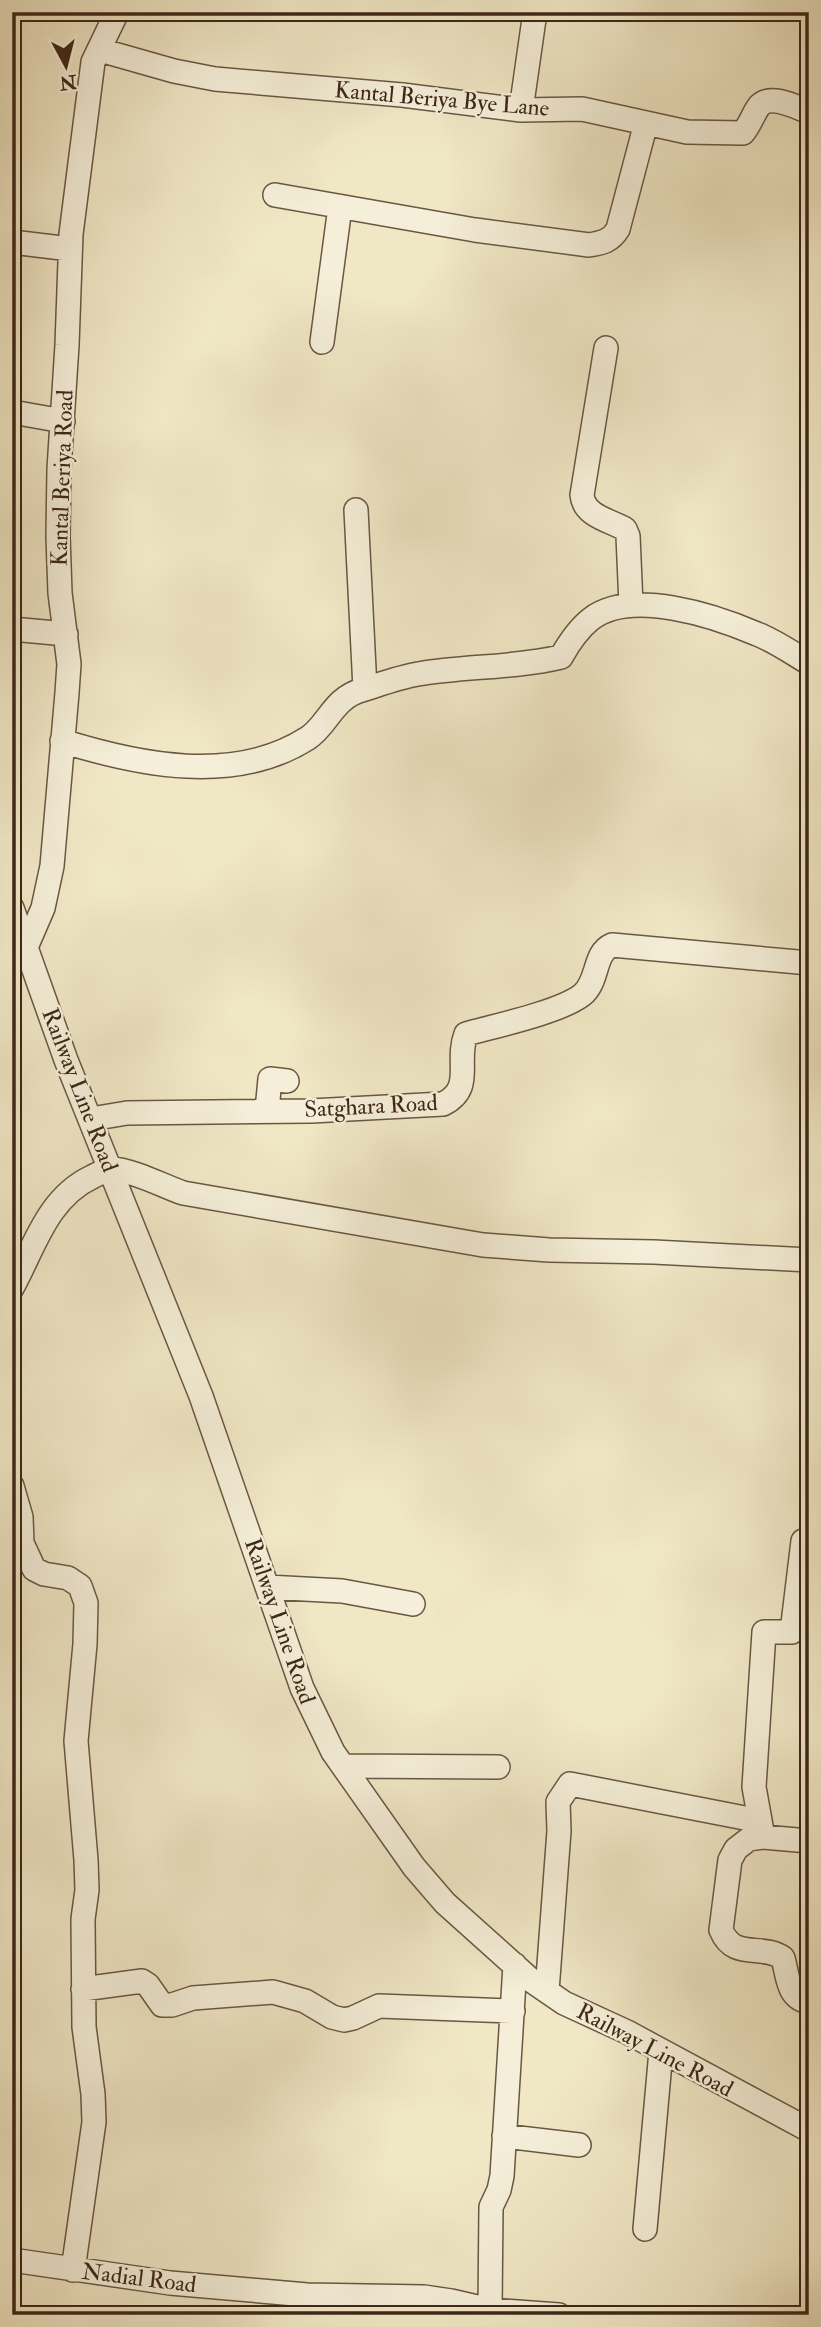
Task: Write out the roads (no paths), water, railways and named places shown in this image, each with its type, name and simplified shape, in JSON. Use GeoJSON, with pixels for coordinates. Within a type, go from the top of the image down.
{"type":"FeatureCollection","features":[{"type":"Feature","properties":{"kind":"street","name":"Kantal Beriya Road"},"geometry":{"type":"LineString","coordinates":[[27,945],[43,908],[52,866],[69,664],[58,567],[59,469],[69,249],[93,62],[117,12]]}},
{"type":"Feature","properties":{"kind":"street"},"geometry":{"type":"LineString","coordinates":[[521,110],[535,12]]}},
{"type":"Feature","properties":{"kind":"street","name":"Kantal Beriya Bye Lane"},"geometry":{"type":"LineString","coordinates":[[100,50],[215,79],[402,95],[521,110],[582,109],[687,132],[743,133],[752,123],[760,105],[768,101],[779,101],[809,112]]}},
{"type":"Feature","properties":{"kind":"street"},"geometry":{"type":"LineString","coordinates":[[275,195],[475,230],[589,245],[604,242],[614,236],[618,229],[646,123]]}},
{"type":"Feature","properties":{"kind":"street"},"geometry":{"type":"LineString","coordinates":[[322,342],[340,207]]}},
{"type":"Feature","properties":{"kind":"street"},"geometry":{"type":"LineString","coordinates":[[12,242],[69,249]]}},
{"type":"Feature","properties":{"kind":"street"},"geometry":{"type":"LineString","coordinates":[[606,348],[582,495],[588,511],[625,529],[628,537],[631,606]]}},
{"type":"Feature","properties":{"kind":"street"},"geometry":{"type":"LineString","coordinates":[[12,412],[63,421]]}},
{"type":"Feature","properties":{"kind":"street"},"geometry":{"type":"LineString","coordinates":[[356,510],[365,689]]}},
{"type":"Feature","properties":{"kind":"street"},"geometry":{"type":"LineString","coordinates":[[62,741],[107,755],[167,765],[235,765],[276,755],[310,737],[334,706],[358,691],[417,674],[538,662],[561,657],[576,633],[593,617],[623,605],[658,606],[717,620],[759,634],[809,663]]}},
{"type":"Feature","properties":{"kind":"street"},"geometry":{"type":"LineString","coordinates":[[12,629],[66,634]]}},
{"type":"Feature","properties":{"kind":"street","name":"Railway Line Road"},"geometry":{"type":"LineString","coordinates":[[12,908],[66,1060],[201,1396],[302,1688],[318,1725],[343,1766],[414,1867],[445,1903],[547,1992],[809,2130]]}},
{"type":"Feature","properties":{"kind":"street","name":"Satghara Road"},"geometry":{"type":"LineString","coordinates":[[91,1119],[127,1113],[443,1104],[456,1098],[460,1090],[462,1045],[466,1034],[523,1018],[582,995],[592,984],[601,954],[612,945],[809,963]]}},
{"type":"Feature","properties":{"kind":"street"},"geometry":{"type":"LineString","coordinates":[[267,1110],[270,1079],[287,1081]]}},
{"type":"Feature","properties":{"kind":"street"},"geometry":{"type":"LineString","coordinates":[[12,1288],[49,1215],[68,1194],[88,1179],[110,1169],[136,1175],[183,1193],[483,1245],[809,1260]]}},
{"type":"Feature","properties":{"kind":"street"},"geometry":{"type":"LineString","coordinates":[[12,1486],[21,1517],[22,1543],[33,1569],[44,1574],[68,1578],[80,1586],[86,1603],[76,1741],[87,1890],[83,1919],[84,2027],[94,2122],[73,2270]]}},
{"type":"Feature","properties":{"kind":"street"},"geometry":{"type":"LineString","coordinates":[[761,1829],[754,1787],[764,1632],[792,1632],[803,1541],[809,1541]]}},
{"type":"Feature","properties":{"kind":"street"},"geometry":{"type":"LineString","coordinates":[[267,1587],[342,1591],[413,1604]]}},
{"type":"Feature","properties":{"kind":"street"},"geometry":{"type":"LineString","coordinates":[[343,1766],[498,1768]]}},
{"type":"Feature","properties":{"kind":"street"},"geometry":{"type":"LineString","coordinates":[[547,1992],[559,1831],[558,1802],[570,1784],[809,1841]]}},
{"type":"Feature","properties":{"kind":"street"},"geometry":{"type":"LineString","coordinates":[[761,1829],[736,1849],[730,1860],[721,1930],[725,1940],[733,1947],[777,1953],[783,1958],[791,1991],[796,1998],[809,2002]]}},
{"type":"Feature","properties":{"kind":"street"},"geometry":{"type":"LineString","coordinates":[[490,2310],[491,2207],[500,2183],[515,1965]]}},
{"type":"Feature","properties":{"kind":"street"},"geometry":{"type":"LineString","coordinates":[[83,1989],[142,1980],[162,2005],[172,2005],[193,1998],[273,1992],[305,2001],[332,2017],[344,2020],[379,2006],[513,2011]]}},
{"type":"Feature","properties":{"kind":"street"},"geometry":{"type":"LineString","coordinates":[[645,2229],[661,2051]]}},
{"type":"Feature","properties":{"kind":"street"},"geometry":{"type":"LineString","coordinates":[[504,2136],[579,2145]]}},
{"type":"Feature","properties":{"kind":"street","name":"Nadial Road"},"geometry":{"type":"LineString","coordinates":[[12,2260],[170,2283],[307,2295],[424,2297],[490,2310],[559,2315]]}}]}
